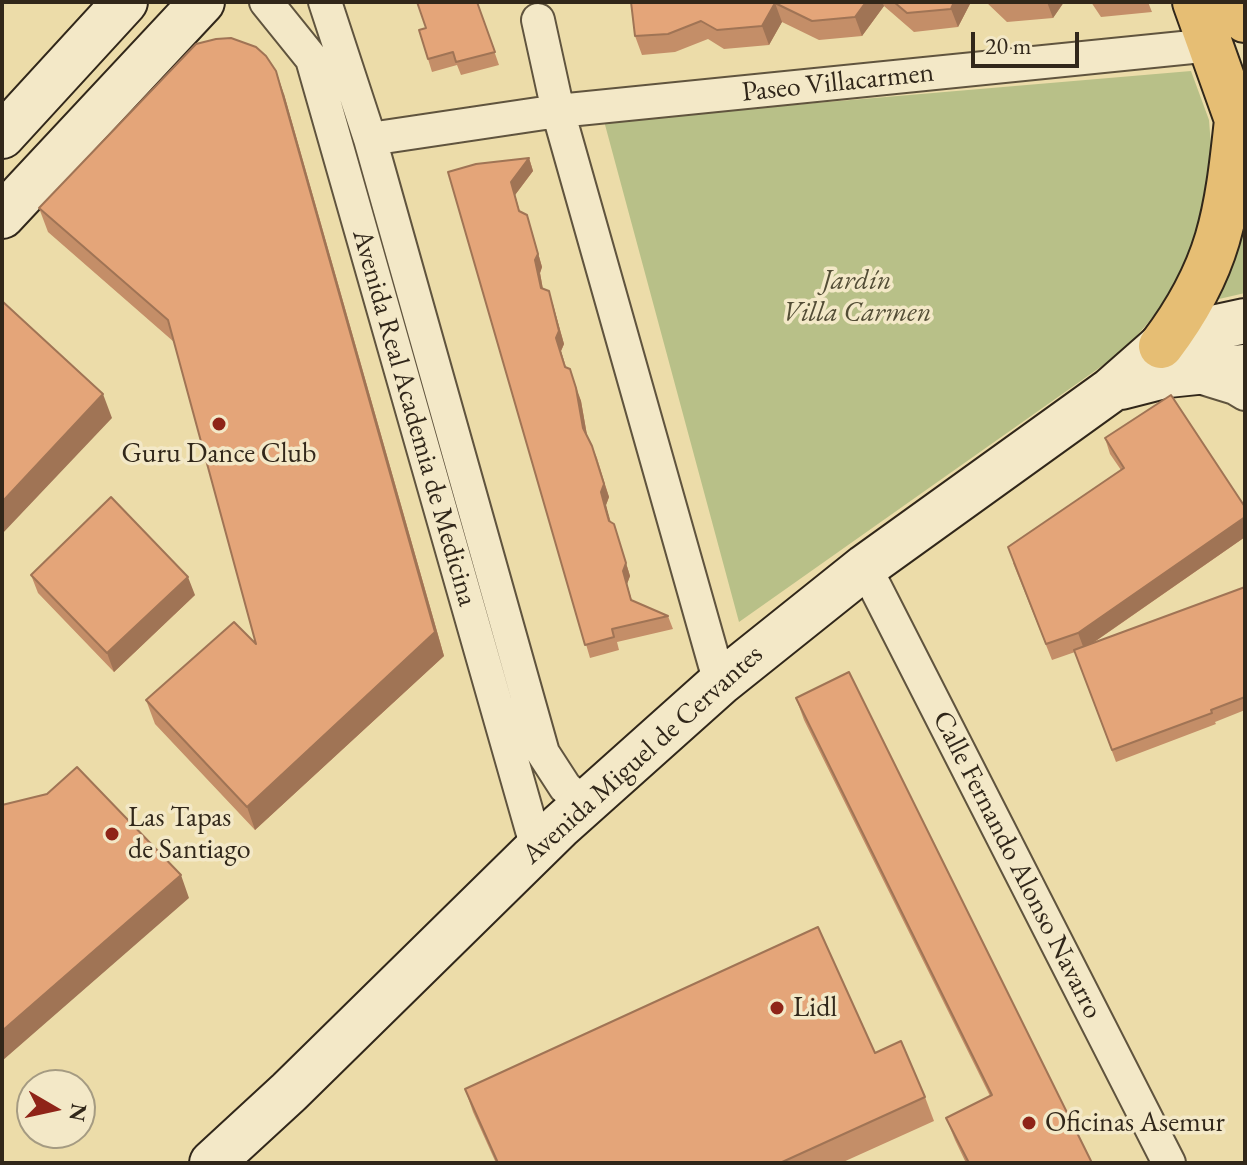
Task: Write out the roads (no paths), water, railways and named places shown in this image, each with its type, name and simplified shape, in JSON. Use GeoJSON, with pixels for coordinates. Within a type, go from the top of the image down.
{"type":"FeatureCollection","features":[{"type":"Feature","properties":{"kind":"main road"},"geometry":{"type":"LineString","coordinates":[[2,136],[125,2]]}},
{"type":"Feature","properties":{"kind":"main road"},"geometry":{"type":"LineString","coordinates":[[2,216],[202,2]]}},
{"type":"Feature","properties":{"kind":"main road"},"geometry":{"type":"LineString","coordinates":[[1195,2],[1228,33]]}},
{"type":"Feature","properties":{"kind":"main road"},"geometry":{"type":"LineString","coordinates":[[1240,2],[1228,33],[1241,131],[1226,213],[1206,273],[1175,328],[1171,360],[1245,367]]}},
{"type":"Feature","properties":{"kind":"main road","name":"Avenida Miguel de Cervantes"},"geometry":{"type":"LineString","coordinates":[[212,1163],[289,1092],[537,848],[720,683],[865,567],[1111,390],[1171,360],[1185,334],[1245,321]]}},
{"type":"Feature","properties":{"kind":"street","name":"Avenida Real Academia de Medicina"},"geometry":{"type":"LineString","coordinates":[[266,2],[312,59],[537,848]]}},
{"type":"Feature","properties":{"kind":"street","name":"Avenida Real Academia de Medicina"},"geometry":{"type":"LineString","coordinates":[[325,2],[370,139],[543,753],[565,787],[584,804]]}},
{"type":"Feature","properties":{"kind":"street"},"geometry":{"type":"LineString","coordinates":[[538,20],[558,111],[720,683]]}},
{"type":"Feature","properties":{"kind":"street","name":"Paseo Villacarmen"},"geometry":{"type":"LineString","coordinates":[[370,139],[558,111],[1228,33]]}},
{"type":"Feature","properties":{"kind":"street"},"geometry":{"type":"LineString","coordinates":[[1171,360],[1245,394]]}},
{"type":"Feature","properties":{"kind":"street","name":"Calle Fernando Alonso Navarro"},"geometry":{"type":"LineString","coordinates":[[865,567],[1169,1163]]}},
{"type":"Feature","properties":{"kind":"place","name":"Guru Dance Club"},"geometry":{"type":"Point","coordinates":[219,424]}},
{"type":"Feature","properties":{"kind":"place","name":"Las Tapas de Santiago"},"geometry":{"type":"Point","coordinates":[112,834]}},
{"type":"Feature","properties":{"kind":"place","name":"Lidl"},"geometry":{"type":"Point","coordinates":[777,1008]}},
{"type":"Feature","properties":{"kind":"place","name":"Oficinas Asemur"},"geometry":{"type":"Point","coordinates":[1029,1123]}},
{"type":"Feature","properties":{"kind":"park label","name":"Jardín Villa Carmen"},"geometry":{"type":"Point","coordinates":[857,297]}}]}
